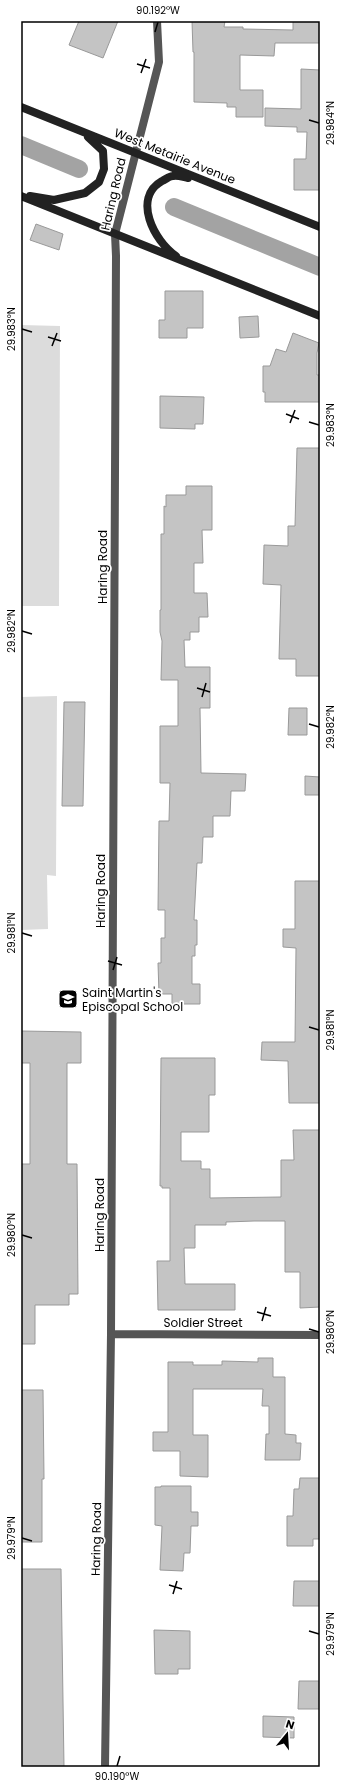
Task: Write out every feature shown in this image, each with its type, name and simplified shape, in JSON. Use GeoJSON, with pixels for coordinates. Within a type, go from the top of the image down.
{"type":"FeatureCollection","features":[{"type":"Feature","properties":{"kind":"main road","name":"West Metairie Avenue"},"geometry":{"type":"LineString","coordinates":[[21,107],[320,227]]}},
{"type":"Feature","properties":{"kind":"main road"},"geometry":{"type":"LineString","coordinates":[[21,195],[54,200],[85,193],[99,182],[104,169],[103,151],[84,133]]}},
{"type":"Feature","properties":{"kind":"main road"},"geometry":{"type":"LineString","coordinates":[[186,262],[170,252],[151,227],[146,205],[154,186],[172,176],[203,180]]}},
{"type":"Feature","properties":{"kind":"main road"},"geometry":{"type":"LineString","coordinates":[[21,195],[114,234],[320,316]]}},
{"type":"Feature","properties":{"kind":"street","name":"Haring Road"},"geometry":{"type":"LineString","coordinates":[[105,1767],[111,1334],[116,256],[114,234],[159,62],[157,21]]}},
{"type":"Feature","properties":{"kind":"street","name":"Soldier Street"},"geometry":{"type":"LineString","coordinates":[[111,1334],[320,1335]]}},
{"type":"Feature","properties":{"kind":"shaded area"},"geometry":{"type":"Polygon","coordinates":[[[21,325],[60,326],[59,606],[21,606],[21,325]]]}},
{"type":"Feature","properties":{"kind":"shaded area"},"geometry":{"type":"Polygon","coordinates":[[[57,696],[56,876],[47,875],[48,929],[21,930],[21,697],[57,696]]]}},
{"type":"Feature","properties":{"kind":"building"},"geometry":{"type":"Polygon","coordinates":[[[79,21],[118,21],[103,58],[69,45],[79,21]]]}},
{"type":"Feature","properties":{"kind":"building"},"geometry":{"type":"Polygon","coordinates":[[[192,21],[225,21],[224,27],[243,27],[243,29],[293,30],[293,21],[320,21],[320,43],[275,43],[274,56],[240,55],[240,90],[263,90],[263,117],[236,117],[236,107],[227,107],[227,103],[194,102],[194,52],[192,21]]]}},
{"type":"Feature","properties":{"kind":"building"},"geometry":{"type":"Polygon","coordinates":[[[301,69],[320,70],[320,190],[294,190],[294,159],[306,159],[307,132],[297,132],[297,127],[265,126],[265,108],[301,109],[301,69]]]}},
{"type":"Feature","properties":{"kind":"building"},"geometry":{"type":"Polygon","coordinates":[[[36,224],[63,234],[59,250],[30,240],[36,224]]]}},
{"type":"Feature","properties":{"kind":"building"},"geometry":{"type":"Polygon","coordinates":[[[165,291],[203,291],[203,328],[187,328],[187,338],[159,338],[159,320],[165,320],[165,291]]]}},
{"type":"Feature","properties":{"kind":"building"},"geometry":{"type":"Polygon","coordinates":[[[258,316],[259,337],[240,338],[239,317],[258,316]]]}},
{"type":"Feature","properties":{"kind":"building"},"geometry":{"type":"Polygon","coordinates":[[[293,333],[319,343],[317,353],[317,375],[320,375],[320,402],[265,402],[265,392],[263,392],[263,366],[270,366],[276,349],[286,352],[293,333]]]}},
{"type":"Feature","properties":{"kind":"building"},"geometry":{"type":"Polygon","coordinates":[[[160,396],[204,397],[203,424],[195,424],[195,429],[160,428],[160,396]]]}},
{"type":"Feature","properties":{"kind":"building"},"geometry":{"type":"Polygon","coordinates":[[[297,448],[320,448],[320,676],[296,676],[296,659],[279,659],[281,585],[263,584],[264,545],[288,546],[288,526],[295,526],[297,448]]]}},
{"type":"Feature","properties":{"kind":"building"},"geometry":{"type":"Polygon","coordinates":[[[186,486],[212,486],[212,530],[202,530],[203,563],[194,563],[194,593],[207,593],[208,617],[199,617],[199,632],[190,632],[190,640],[184,640],[185,667],[210,667],[210,708],[200,708],[201,773],[246,774],[245,791],[231,791],[230,816],[213,816],[213,837],[203,837],[202,863],[197,863],[194,920],[197,920],[197,945],[195,945],[195,956],[192,956],[192,984],[200,984],[200,1004],[172,1004],[172,994],[159,994],[158,963],[161,963],[161,938],[165,938],[165,910],[158,910],[159,821],[169,821],[170,783],[160,783],[160,726],[178,726],[178,680],[161,680],[161,534],[164,534],[164,506],[166,507],[166,495],[186,495],[186,486]]]}},
{"type":"Feature","properties":{"kind":"building"},"geometry":{"type":"Polygon","coordinates":[[[64,702],[85,702],[83,806],[62,806],[64,702]]]}},
{"type":"Feature","properties":{"kind":"building"},"geometry":{"type":"Polygon","coordinates":[[[289,708],[307,708],[307,735],[288,735],[289,708]]]}},
{"type":"Feature","properties":{"kind":"building"},"geometry":{"type":"Polygon","coordinates":[[[305,776],[320,777],[320,795],[305,795],[305,776]]]}},
{"type":"Feature","properties":{"kind":"building"},"geometry":{"type":"Polygon","coordinates":[[[295,881],[320,881],[320,1103],[289,1103],[288,1061],[261,1060],[262,1042],[295,1042],[296,948],[283,947],[283,929],[295,929],[295,881]]]}},
{"type":"Feature","properties":{"kind":"building"},"geometry":{"type":"Polygon","coordinates":[[[21,1031],[81,1032],[81,1063],[67,1063],[67,1164],[77,1164],[78,1294],[69,1294],[69,1305],[35,1305],[35,1344],[21,1344],[21,1164],[30,1164],[30,1063],[21,1063],[21,1031]]]}},
{"type":"Feature","properties":{"kind":"building"},"geometry":{"type":"Polygon","coordinates":[[[161,1058],[215,1058],[215,1095],[209,1095],[209,1132],[181,1132],[181,1161],[201,1161],[201,1169],[210,1169],[210,1198],[281,1197],[281,1160],[294,1160],[293,1130],[320,1130],[320,1307],[300,1308],[300,1272],[285,1272],[285,1221],[254,1221],[226,1222],[226,1225],[195,1225],[195,1248],[184,1248],[185,1284],[235,1284],[235,1310],[158,1310],[157,1261],[170,1261],[170,1188],[162,1188],[162,1186],[160,1186],[161,1058]]]}},
{"type":"Feature","properties":{"kind":"building"},"geometry":{"type":"Polygon","coordinates":[[[258,1358],[273,1358],[273,1377],[285,1377],[285,1434],[296,1435],[296,1443],[301,1443],[300,1460],[265,1460],[266,1434],[269,1434],[269,1406],[262,1406],[263,1389],[193,1389],[193,1435],[208,1435],[208,1477],[180,1476],[180,1451],[153,1451],[153,1432],[168,1432],[168,1362],[193,1362],[193,1365],[222,1365],[222,1361],[258,1362],[258,1358]]]}},
{"type":"Feature","properties":{"kind":"building"},"geometry":{"type":"Polygon","coordinates":[[[21,1390],[43,1390],[44,1479],[42,1479],[42,1542],[21,1542],[21,1390]]]}},
{"type":"Feature","properties":{"kind":"building"},"geometry":{"type":"Polygon","coordinates":[[[300,1478],[320,1478],[320,1539],[313,1539],[313,1546],[287,1546],[287,1516],[293,1516],[294,1489],[299,1489],[300,1478]]]}},
{"type":"Feature","properties":{"kind":"building"},"geometry":{"type":"Polygon","coordinates":[[[191,1486],[191,1512],[198,1512],[198,1526],[191,1526],[190,1553],[184,1553],[183,1571],[160,1570],[162,1526],[155,1525],[155,1487],[191,1486]]]}},
{"type":"Feature","properties":{"kind":"building"},"geometry":{"type":"Polygon","coordinates":[[[21,1569],[61,1569],[64,1767],[21,1767],[21,1569]]]}},
{"type":"Feature","properties":{"kind":"building"},"geometry":{"type":"Polygon","coordinates":[[[294,1581],[320,1581],[320,1606],[293,1606],[294,1581]]]}},
{"type":"Feature","properties":{"kind":"building"},"geometry":{"type":"Polygon","coordinates":[[[154,1630],[190,1631],[190,1669],[178,1669],[178,1674],[155,1674],[154,1630]]]}},
{"type":"Feature","properties":{"kind":"building"},"geometry":{"type":"Polygon","coordinates":[[[299,1681],[320,1681],[320,1709],[298,1709],[299,1681]]]}},
{"type":"Feature","properties":{"kind":"building"},"geometry":{"type":"Polygon","coordinates":[[[263,1716],[294,1717],[294,1738],[263,1737],[263,1716]]]}},
{"type":"Feature","properties":{"kind":"waterway"},"geometry":{"type":"LineString","coordinates":[[21,145],[79,169]]}},
{"type":"Feature","properties":{"kind":"waterway"},"geometry":{"type":"LineString","coordinates":[[174,207],[320,267]]}},
{"type":"Feature","properties":{"kind":"place","name":"Saint Martin's Episcopal School"},"geometry":{"type":"Point","coordinates":[68,999]}}]}
